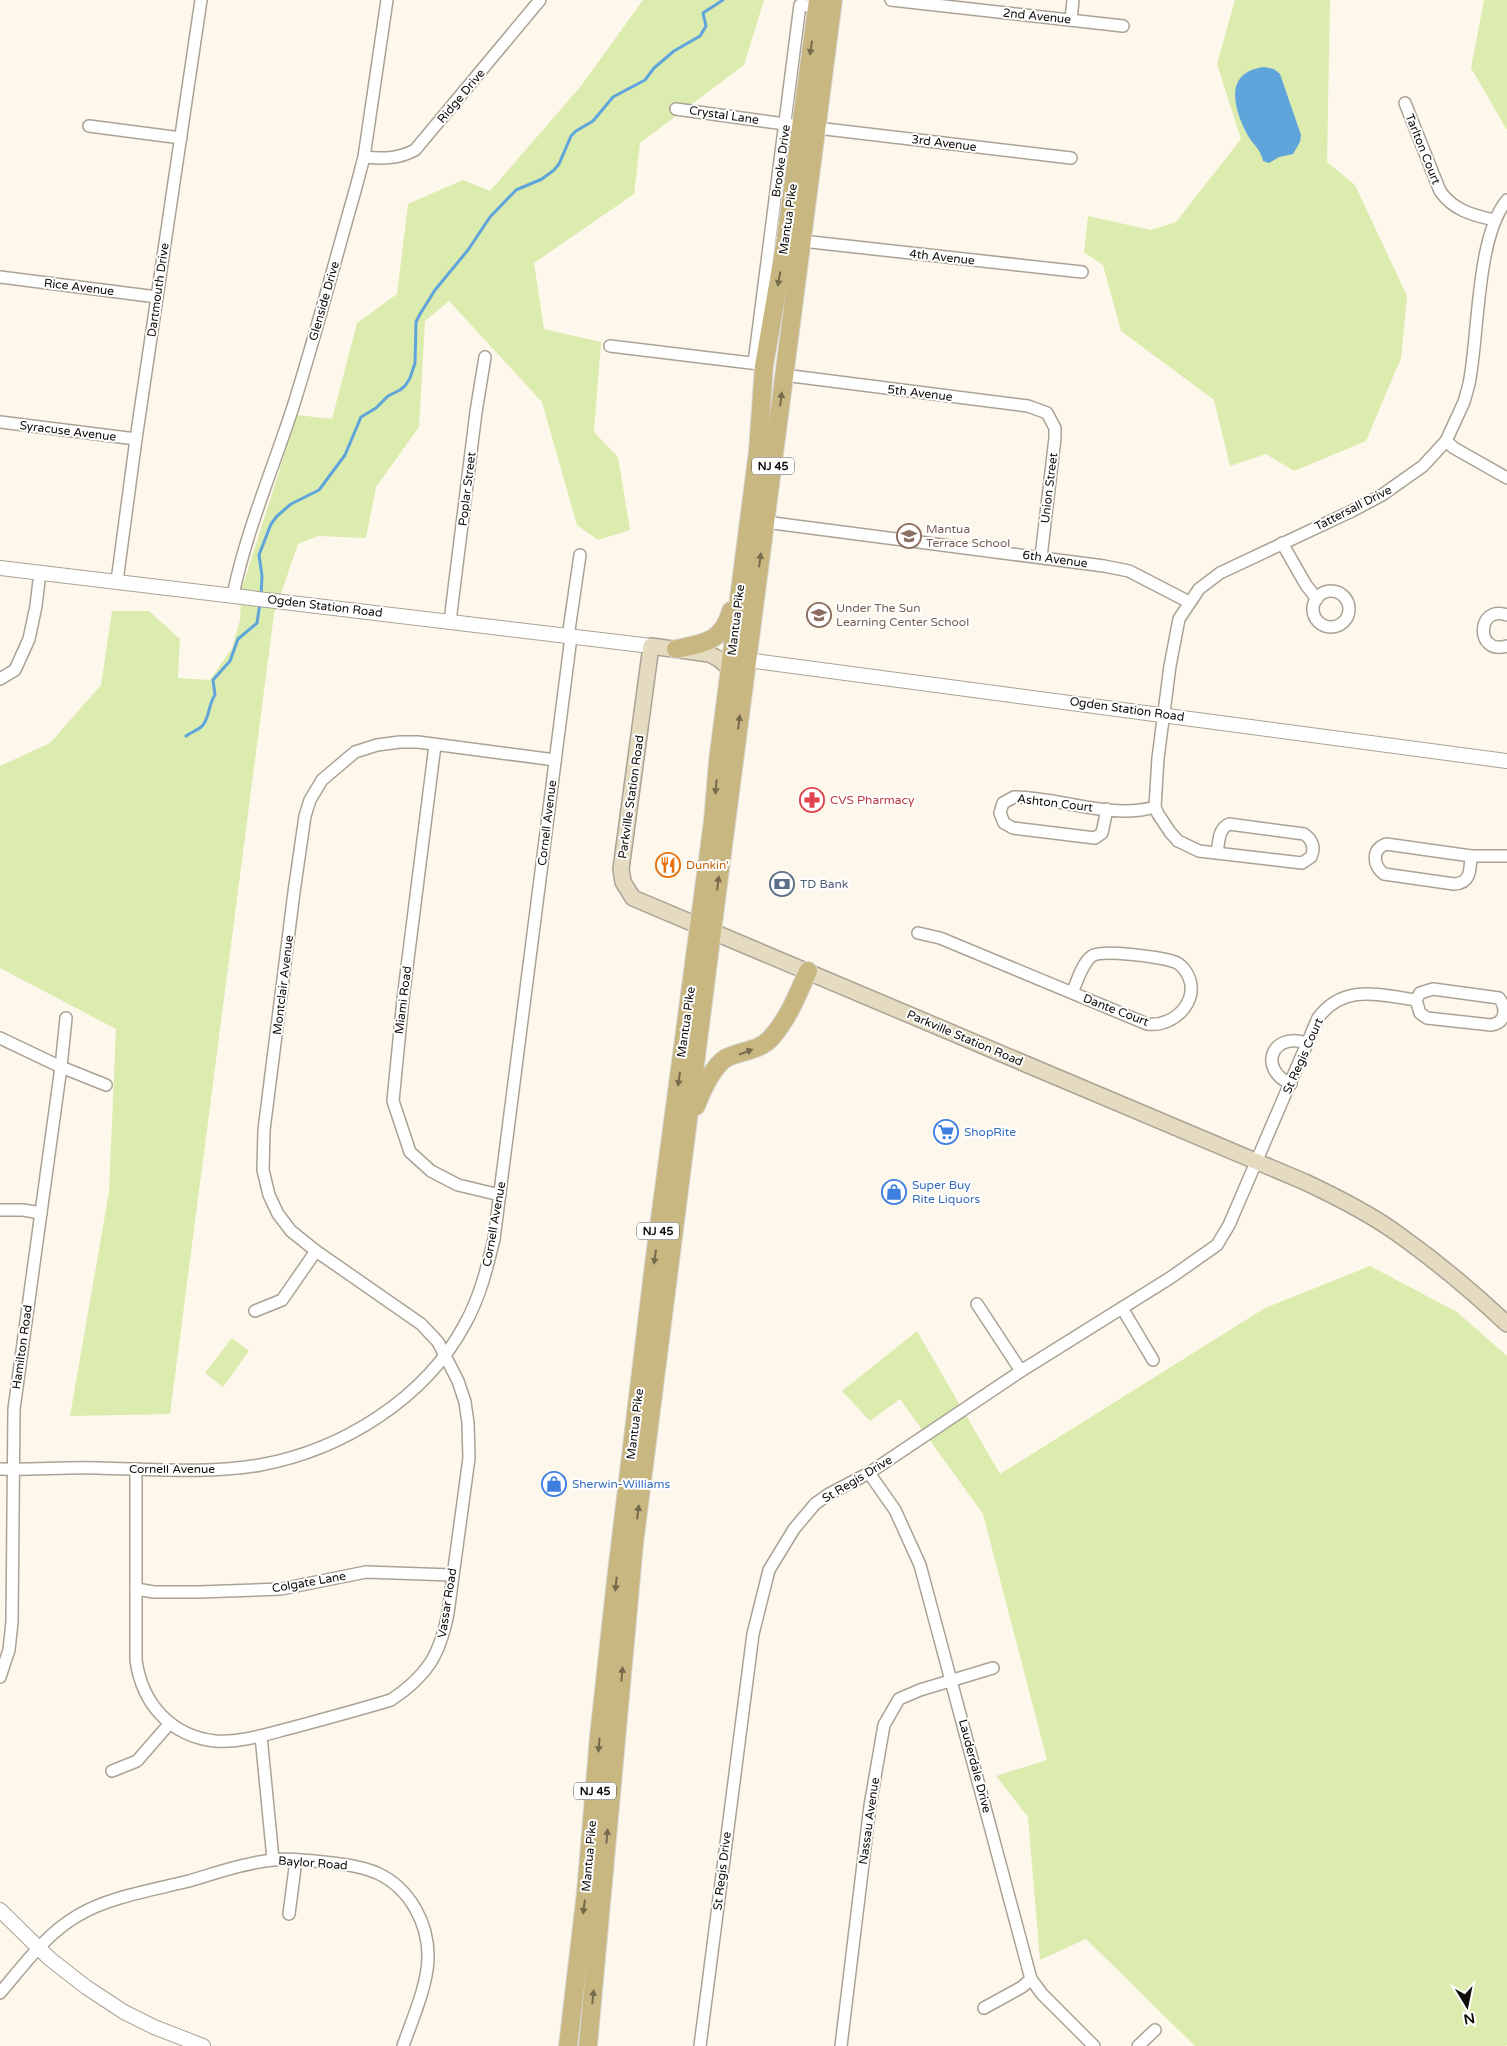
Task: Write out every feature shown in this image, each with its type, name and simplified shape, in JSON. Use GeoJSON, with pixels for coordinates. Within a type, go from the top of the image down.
{"type":"FeatureCollection","features":[{"type":"Feature","properties":{"kind":"main road","name":"Mantua Pike"},"geometry":{"type":"LineString","coordinates":[[568,2046],[586,1892],[599,1736],[616,1580],[654,1264],[747,660],[802,241],[801,126],[833,0]]}},
{"type":"Feature","properties":{"kind":"main road","name":"Mantua Pike"},"geometry":{"type":"LineString","coordinates":[[588,2046],[634,1544],[688,1128],[718,761],[758,451],[759,364],[786,239],[817,4]]}},
{"type":"Feature","properties":{"kind":"main road"},"geometry":{"type":"LineString","coordinates":[[676,649],[700,644],[716,638],[724,629],[731,613],[752,461],[758,451]]}},
{"type":"Feature","properties":{"kind":"main road"},"geometry":{"type":"LineString","coordinates":[[651,646],[709,654],[719,659],[729,668]]}},
{"type":"Feature","properties":{"kind":"main road","name":"Parkville Station Road"},"geometry":{"type":"LineString","coordinates":[[651,646],[621,869],[623,882],[632,898],[808,971],[1340,1199],[1390,1228],[1506,1322]]}},
{"type":"Feature","properties":{"kind":"main road"},"geometry":{"type":"LineString","coordinates":[[688,1128],[698,1099],[711,1074],[726,1058],[748,1052],[770,1040],[791,1008],[808,971]]}},
{"type":"Feature","properties":{"kind":"main road"},"geometry":{"type":"LineString","coordinates":[[561,2046],[570,1982],[576,1975]]}},
{"type":"Feature","properties":{"kind":"street","name":"Dartmouth Drive"},"geometry":{"type":"LineString","coordinates":[[117,581],[136,439],[201,0]]}},
{"type":"Feature","properties":{"kind":"street","name":"Glenside Drive"},"geometry":{"type":"LineString","coordinates":[[233,595],[251,530],[292,410],[310,350],[364,157],[388,0]]}},
{"type":"Feature","properties":{"kind":"street","name":"Ridge Drive"},"geometry":{"type":"LineString","coordinates":[[364,157],[392,158],[404,156],[415,150],[540,0]]}},
{"type":"Feature","properties":{"kind":"street","name":"2nd Avenue"},"geometry":{"type":"LineString","coordinates":[[891,0],[979,5],[1070,20],[1123,26]]}},
{"type":"Feature","properties":{"kind":"street"},"geometry":{"type":"LineString","coordinates":[[1070,20],[1073,0]]}},
{"type":"Feature","properties":{"kind":"street","name":"Tarlton Court"},"geometry":{"type":"LineString","coordinates":[[1405,103],[1440,191],[1447,201],[1468,213],[1494,220]]}},
{"type":"Feature","properties":{"kind":"street","name":"Crystal Lane"},"geometry":{"type":"LineString","coordinates":[[676,109],[801,126]]}},
{"type":"Feature","properties":{"kind":"street"},"geometry":{"type":"LineString","coordinates":[[89,126],[181,138]]}},
{"type":"Feature","properties":{"kind":"street","name":"3rd Avenue"},"geometry":{"type":"LineString","coordinates":[[801,126],[1071,158]]}},
{"type":"Feature","properties":{"kind":"street","name":"Tattersall Drive"},"geometry":{"type":"LineString","coordinates":[[1155,807],[1156,780],[1174,640],[1179,620],[1189,602],[1199,588],[1220,573],[1382,495],[1423,466],[1446,441],[1464,402],[1469,384],[1487,244],[1494,220],[1500,207],[1507,200]]}},
{"type":"Feature","properties":{"kind":"street","name":"4th Avenue"},"geometry":{"type":"LineString","coordinates":[[802,241],[1082,272]]}},
{"type":"Feature","properties":{"kind":"street","name":"Rice Avenue"},"geometry":{"type":"LineString","coordinates":[[0,277],[158,297]]}},
{"type":"Feature","properties":{"kind":"street"},"geometry":{"type":"LineString","coordinates":[[610,346],[759,364]]}},
{"type":"Feature","properties":{"kind":"street","name":"Poplar Street"},"geometry":{"type":"LineString","coordinates":[[450,621],[476,412],[485,357]]}},
{"type":"Feature","properties":{"kind":"street","name":"5th Avenue"},"geometry":{"type":"LineString","coordinates":[[784,375],[1028,406],[1042,410],[1052,420]]}},
{"type":"Feature","properties":{"kind":"street","name":"Union Street"},"geometry":{"type":"LineString","coordinates":[[1041,557],[1055,438],[1055,428],[1052,420]]}},
{"type":"Feature","properties":{"kind":"street","name":"Syracuse Avenue"},"geometry":{"type":"LineString","coordinates":[[0,422],[136,439]]}},
{"type":"Feature","properties":{"kind":"street"},"geometry":{"type":"LineString","coordinates":[[1446,441],[1454,448],[1507,478]]}},
{"type":"Feature","properties":{"kind":"street","name":"6th Avenue"},"geometry":{"type":"LineString","coordinates":[[765,522],[1041,557],[1129,572],[1189,602]]}},
{"type":"Feature","properties":{"kind":"street"},"geometry":{"type":"LineString","coordinates":[[1282,543],[1306,585],[1317,599]]}},
{"type":"Feature","properties":{"kind":"street","name":"Cornell Avenue"},"geometry":{"type":"LineString","coordinates":[[0,1469],[65,1467],[233,1468],[260,1465],[313,1451],[360,1429],[386,1411],[416,1386],[445,1356],[465,1325],[476,1301],[488,1266],[494,1239],[580,556]]}},
{"type":"Feature","properties":{"kind":"street","name":"Ogden Station Road"},"geometry":{"type":"LineString","coordinates":[[0,568],[651,646]]}},
{"type":"Feature","properties":{"kind":"street"},"geometry":{"type":"LineString","coordinates":[[0,679],[15,670],[29,638],[36,606],[40,572]]}},
{"type":"Feature","properties":{"kind":"street"},"geometry":{"type":"LineString","coordinates":[[1506,612],[1488,618],[1484,623],[1483,634],[1486,640],[1495,647],[1507,646]]}},
{"type":"Feature","properties":{"kind":"street","name":"Ogden Station Road"},"geometry":{"type":"LineString","coordinates":[[747,660],[1507,761]]}},
{"type":"Feature","properties":{"kind":"street","name":"Montclair Avenue"},"geometry":{"type":"LineString","coordinates":[[445,1356],[438,1342],[421,1324],[316,1251],[291,1231],[278,1214],[269,1195],[263,1170],[262,1154],[306,816],[310,800],[322,780],[355,752],[377,745],[400,742],[435,744],[555,760]]}},
{"type":"Feature","properties":{"kind":"street","name":"Miami Road"},"geometry":{"type":"LineString","coordinates":[[435,744],[403,999],[393,1101],[410,1152],[430,1171],[458,1185],[500,1195]]}},
{"type":"Feature","properties":{"kind":"street","name":"Ashton Court"},"geometry":{"type":"LineString","coordinates":[[1107,809],[1102,833],[1095,838],[1013,828],[1004,823],[1000,813],[1003,803],[1014,797],[1134,811],[1155,807]]}},
{"type":"Feature","properties":{"kind":"street"},"geometry":{"type":"LineString","coordinates":[[1155,807],[1167,828],[1178,841],[1199,851],[1302,863],[1311,857],[1313,847],[1309,837],[1304,834],[1229,824],[1221,831],[1217,853]]}},
{"type":"Feature","properties":{"kind":"street"},"geometry":{"type":"LineString","coordinates":[[1471,856],[1468,877],[1460,883],[1388,876],[1380,871],[1375,859],[1376,852],[1380,847],[1392,844],[1471,856],[1507,856]]}},
{"type":"Feature","properties":{"kind":"street","name":"Dante Court"},"geometry":{"type":"LineString","coordinates":[[918,933],[940,938],[1141,1022],[1152,1025],[1164,1023],[1180,1014],[1188,1004],[1191,988],[1185,971],[1172,961],[1106,952],[1093,955],[1087,960],[1072,993]]}},
{"type":"Feature","properties":{"kind":"street"},"geometry":{"type":"LineString","coordinates":[[1434,989],[1499,998],[1506,1010],[1504,1019],[1498,1024],[1491,1025],[1427,1018],[1420,1013],[1416,1000],[1420,993],[1434,989]]}},
{"type":"Feature","properties":{"kind":"street","name":"St Regis Court"},"geometry":{"type":"LineString","coordinates":[[1257,1163],[1307,1043],[1318,1018],[1324,1010],[1345,997],[1357,994],[1416,1000]]}},
{"type":"Feature","properties":{"kind":"street","name":"Hamilton Road"},"geometry":{"type":"LineString","coordinates":[[0,1677],[10,1644],[12,1622],[6,1592],[14,1470],[14,1409],[61,1067],[66,1018]]}},
{"type":"Feature","properties":{"kind":"street"},"geometry":{"type":"LineString","coordinates":[[0,1038],[61,1067],[106,1084]]}},
{"type":"Feature","properties":{"kind":"street"},"geometry":{"type":"LineString","coordinates":[[1291,1084],[1281,1080],[1275,1074],[1272,1065],[1274,1051],[1283,1042],[1290,1040],[1307,1043]]}},
{"type":"Feature","properties":{"kind":"street","name":"St Regis Drive"},"geometry":{"type":"LineString","coordinates":[[700,2046],[753,1634],[769,1570],[794,1529],[815,1504],[829,1494],[869,1473],[1021,1371],[1170,1278],[1217,1245],[1229,1225],[1257,1163]]}},
{"type":"Feature","properties":{"kind":"street"},"geometry":{"type":"LineString","coordinates":[[0,1210],[23,1210],[41,1214]]}},
{"type":"Feature","properties":{"kind":"street"},"geometry":{"type":"LineString","coordinates":[[256,1311],[282,1300],[316,1251]]}},
{"type":"Feature","properties":{"kind":"street"},"geometry":{"type":"LineString","coordinates":[[977,1304],[1021,1371]]}},
{"type":"Feature","properties":{"kind":"street"},"geometry":{"type":"LineString","coordinates":[[1122,1308],[1153,1360]]}},
{"type":"Feature","properties":{"kind":"street","name":"Vassar Road"},"geometry":{"type":"LineString","coordinates":[[136,1468],[138,1672],[151,1704],[170,1723],[201,1738],[217,1741],[261,1736],[391,1700],[422,1676],[434,1659],[444,1637],[469,1458],[468,1423],[464,1402],[458,1382],[445,1356]]}},
{"type":"Feature","properties":{"kind":"street","name":"Lauderdale Drive"},"geometry":{"type":"LineString","coordinates":[[869,1473],[895,1510],[920,1565],[1031,1979],[1042,1994],[1094,2046]]}},
{"type":"Feature","properties":{"kind":"street","name":"Colgate Lane"},"geometry":{"type":"LineString","coordinates":[[136,1589],[154,1592],[199,1592],[280,1588],[366,1572],[452,1575]]}},
{"type":"Feature","properties":{"kind":"street","name":"Nassau Avenue"},"geometry":{"type":"LineString","coordinates":[[841,2046],[870,1806],[884,1725],[899,1699],[920,1690],[993,1668]]}},
{"type":"Feature","properties":{"kind":"street"},"geometry":{"type":"LineString","coordinates":[[112,1771],[137,1761],[170,1723]]}},
{"type":"Feature","properties":{"kind":"street"},"geometry":{"type":"LineString","coordinates":[[261,1736],[273,1860]]}},
{"type":"Feature","properties":{"kind":"street","name":"Baylor Road"},"geometry":{"type":"LineString","coordinates":[[0,1993],[40,1947],[61,1927],[89,1909],[228,1869],[273,1860],[296,1860],[353,1866],[388,1879],[404,1892],[421,1919],[426,1938],[427,1974],[403,2046]]}},
{"type":"Feature","properties":{"kind":"street"},"geometry":{"type":"LineString","coordinates":[[289,1914],[296,1860]]}},
{"type":"Feature","properties":{"kind":"street"},"geometry":{"type":"LineString","coordinates":[[0,1910],[50,1958],[86,1988],[124,2012],[154,2027],[204,2046]]}},
{"type":"Feature","properties":{"kind":"street"},"geometry":{"type":"LineString","coordinates":[[984,2008],[1022,1987],[1031,1979]]}},
{"type":"Feature","properties":{"kind":"street"},"geometry":{"type":"LineString","coordinates":[[1138,2046],[1155,2030]]}},
{"type":"Feature","properties":{"kind":"green space"},"geometry":{"type":"Polygon","coordinates":[[[643,0],[764,0],[744,65],[640,143],[634,194],[534,263],[544,329],[601,342],[594,432],[618,457],[630,530],[598,540],[577,525],[542,402],[449,301],[425,321],[419,427],[376,487],[366,538],[318,536],[298,544],[274,614],[170,1414],[70,1416],[109,1192],[116,1029],[0,968],[0,766],[50,743],[101,685],[112,611],[149,611],[180,639],[178,678],[210,680],[232,648],[240,620],[242,588],[297,415],[332,419],[357,323],[397,294],[408,204],[463,180],[490,191],[581,86],[643,0]]]}},
{"type":"Feature","properties":{"kind":"green space"},"geometry":{"type":"Polygon","coordinates":[[[1235,0],[1330,0],[1327,162],[1355,185],[1407,296],[1401,358],[1366,441],[1294,471],[1266,454],[1230,466],[1214,400],[1121,331],[1103,265],[1084,252],[1088,216],[1151,230],[1176,222],[1241,139],[1217,64],[1235,0]]]}},
{"type":"Feature","properties":{"kind":"green space"},"geometry":{"type":"Polygon","coordinates":[[[1484,0],[1507,0],[1507,130],[1471,68],[1484,0]]]}},
{"type":"Feature","properties":{"kind":"green space"},"geometry":{"type":"Polygon","coordinates":[[[1370,1266],[1457,1312],[1507,1356],[1507,2045],[1195,2046],[1086,1939],[1040,1960],[1028,1817],[996,1776],[1047,1760],[983,1514],[900,1399],[870,1421],[842,1391],[917,1331],[1000,1474],[1265,1308],[1370,1266]]]}},
{"type":"Feature","properties":{"kind":"green space"},"geometry":{"type":"Polygon","coordinates":[[[232,1338],[249,1351],[223,1387],[205,1373],[232,1338]]]}},
{"type":"Feature","properties":{"kind":"water"},"geometry":{"type":"Polygon","coordinates":[[[1264,67],[1274,69],[1280,74],[1301,135],[1300,142],[1293,154],[1279,157],[1269,163],[1263,161],[1242,124],[1238,113],[1235,92],[1237,83],[1243,76],[1251,70],[1264,67]]]}},
{"type":"Feature","properties":{"kind":"waterway"},"geometry":{"type":"LineString","coordinates":[[261,596],[262,576],[259,555],[271,524],[291,504],[319,490],[345,455],[361,417],[376,408],[388,396],[405,386],[415,363],[416,322],[420,314],[435,290],[468,250],[490,217],[516,190],[542,179],[554,170],[559,164],[571,136],[593,121],[613,97],[645,80],[654,68],[674,51],[700,36],[706,26],[703,13],[723,0]]}},
{"type":"Feature","properties":{"kind":"waterway"},"geometry":{"type":"LineString","coordinates":[[186,736],[205,722],[215,695],[213,680],[230,661],[238,639],[257,623],[260,603]]}},
{"type":"Feature","properties":{"kind":"place","name":"Mantua Terrace School"},"geometry":{"type":"Point","coordinates":[909,536]}},
{"type":"Feature","properties":{"kind":"place","name":"Under The Sun Learning Center School"},"geometry":{"type":"Point","coordinates":[819,615]}},
{"type":"Feature","properties":{"kind":"place","name":"CVS Pharmacy"},"geometry":{"type":"Point","coordinates":[812,800]}},
{"type":"Feature","properties":{"kind":"place","name":"Dunkin'"},"geometry":{"type":"Point","coordinates":[668,865]}},
{"type":"Feature","properties":{"kind":"place","name":"TD Bank"},"geometry":{"type":"Point","coordinates":[782,884]}},
{"type":"Feature","properties":{"kind":"place","name":"ShopRite"},"geometry":{"type":"Point","coordinates":[946,1132]}},
{"type":"Feature","properties":{"kind":"place","name":"Super Buy Rite Liquors"},"geometry":{"type":"Point","coordinates":[894,1192]}},
{"type":"Feature","properties":{"kind":"place","name":"Sherwin-Williams"},"geometry":{"type":"Point","coordinates":[554,1484]}}]}
